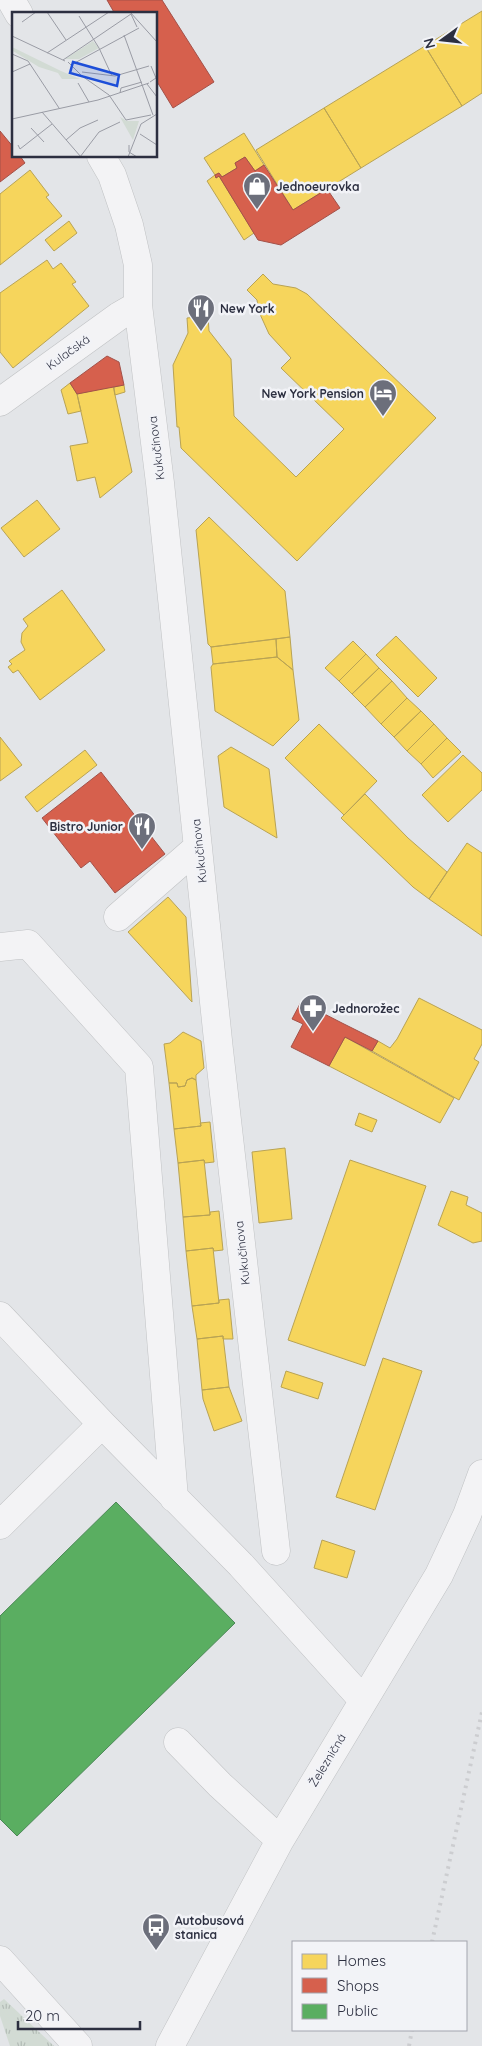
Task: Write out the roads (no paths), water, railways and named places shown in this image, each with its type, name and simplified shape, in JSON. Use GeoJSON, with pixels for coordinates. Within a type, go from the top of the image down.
{"type":"FeatureCollection","features":[{"type":"Feature","properties":{"kind":"street"},"geometry":{"type":"LineString","coordinates":[[11,0],[18,12]]}},
{"type":"Feature","properties":{"kind":"street","name":"Kukučínova"},"geometry":{"type":"LineString","coordinates":[[102,158],[112,175],[130,224],[138,265],[138,305],[160,483],[198,847],[276,1551]]}},
{"type":"Feature","properties":{"kind":"street","name":"Kulačská"},"geometry":{"type":"LineString","coordinates":[[0,402],[118,316],[138,305]]}},
{"type":"Feature","properties":{"kind":"street"},"geometry":{"type":"LineString","coordinates":[[118,917],[198,847]]}},
{"type":"Feature","properties":{"kind":"street"},"geometry":{"type":"LineString","coordinates":[[0,947],[28,944],[139,1067],[174,1498]]}},
{"type":"Feature","properties":{"kind":"street"},"geometry":{"type":"LineString","coordinates":[[0,1316],[102,1424],[241,1565],[363,1700]]}},
{"type":"Feature","properties":{"kind":"street"},"geometry":{"type":"LineString","coordinates":[[0,1525],[102,1424]]}},
{"type":"Feature","properties":{"kind":"street","name":"Železničná"},"geometry":{"type":"LineString","coordinates":[[170,2046],[280,1840],[439,1575],[467,1515],[482,1474]]}},
{"type":"Feature","properties":{"kind":"street"},"geometry":{"type":"LineString","coordinates":[[178,1742],[220,1785],[280,1840]]}},
{"type":"Feature","properties":{"kind":"street"},"geometry":{"type":"LineString","coordinates":[[0,1960],[78,2046]]}},
{"type":"Feature","properties":{"kind":"railway"},"geometry":{"type":"LineString","coordinates":[[432,1941],[482,1712]]}},
{"type":"Feature","properties":{"kind":"railway"},"geometry":{"type":"LineString","coordinates":[[409,2046],[412,2031]]}},
{"type":"Feature","properties":{"kind":"place","name":"Jednoeurovka"},"geometry":{"type":"Point","coordinates":[257,210]}},
{"type":"Feature","properties":{"kind":"place","name":"New York"},"geometry":{"type":"Point","coordinates":[201,332]}},
{"type":"Feature","properties":{"kind":"place","name":"New York Pension"},"geometry":{"type":"Point","coordinates":[383,417]}},
{"type":"Feature","properties":{"kind":"place","name":"Bistro Junior"},"geometry":{"type":"Point","coordinates":[142,850]}},
{"type":"Feature","properties":{"kind":"place","name":"Jednorožec"},"geometry":{"type":"Point","coordinates":[313,1032]}},
{"type":"Feature","properties":{"kind":"place","name":"Autobusová stanica"},"geometry":{"type":"Point","coordinates":[156,1951]}}]}
